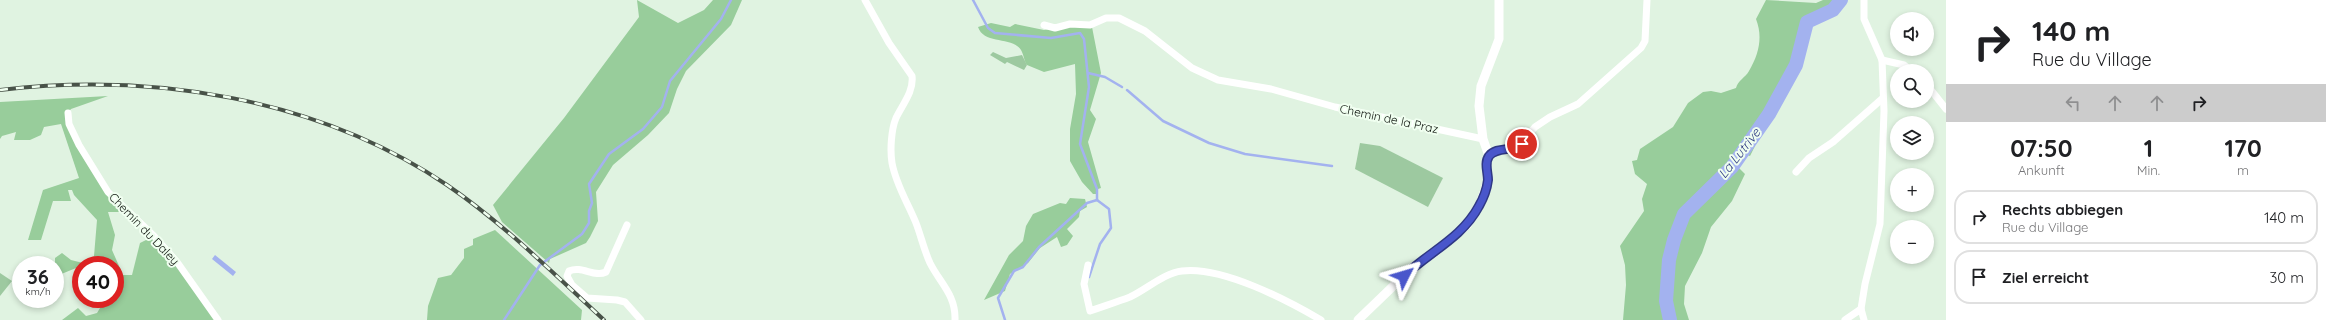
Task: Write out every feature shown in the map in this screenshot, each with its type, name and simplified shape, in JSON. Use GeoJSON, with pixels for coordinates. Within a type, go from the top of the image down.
{"type":"FeatureCollection","features":[{"type":"Feature","properties":{"kind":"street"},"geometry":{"type":"LineString","coordinates":[[865,0],[912,78],[909,94],[895,120],[891,154],[892,163],[896,181],[917,225],[930,263],[950,293],[954,303],[955,320]]}},
{"type":"Feature","properties":{"kind":"street"},"geometry":{"type":"LineString","coordinates":[[1489,156],[1482,139],[1479,106],[1481,86],[1499,39],[1499,0]]}},
{"type":"Feature","properties":{"kind":"street"},"geometry":{"type":"LineString","coordinates":[[1358,320],[1413,267],[1434,253],[1467,225],[1479,206],[1486,190],[1488,180],[1486,162],[1489,156],[1497,150],[1517,148],[1535,127],[1550,117],[1578,104],[1641,48],[1645,41],[1647,0]]}},
{"type":"Feature","properties":{"kind":"street"},"geometry":{"type":"LineString","coordinates":[[1864,0],[1864,19],[1882,60],[1883,98],[1880,224],[1865,284],[1862,309],[1864,320]]}},
{"type":"Feature","properties":{"kind":"street","name":"Chemin de la Praz"},"geometry":{"type":"LineString","coordinates":[[1044,24],[1055,28],[1070,24],[1090,25],[1106,18],[1119,18],[1145,31],[1192,68],[1218,80],[1297,96],[1337,107],[1482,139]]}},
{"type":"Feature","properties":{"kind":"street"},"geometry":{"type":"LineString","coordinates":[[1882,60],[1900,64]]}},
{"type":"Feature","properties":{"kind":"street"},"geometry":{"type":"LineString","coordinates":[[1934,94],[1946,109]]}},
{"type":"Feature","properties":{"kind":"street"},"geometry":{"type":"LineString","coordinates":[[1796,172],[1809,158],[1833,142],[1883,98]]}},
{"type":"Feature","properties":{"kind":"street","name":"Chemin du Daley"},"geometry":{"type":"LineString","coordinates":[[68,113],[69,124],[79,145],[108,192],[154,236],[177,262],[218,320]]}},
{"type":"Feature","properties":{"kind":"street"},"geometry":{"type":"LineString","coordinates":[[627,225],[606,272],[598,274],[575,269],[569,271],[567,275],[572,285],[591,300],[617,300],[625,302],[641,320]]}},
{"type":"Feature","properties":{"kind":"street"},"geometry":{"type":"LineString","coordinates":[[1088,265],[1084,284],[1090,312],[1131,296],[1168,276],[1182,271],[1202,272],[1236,280],[1296,305],[1321,320]]}},
{"type":"Feature","properties":{"kind":"street"},"geometry":{"type":"LineString","coordinates":[[1845,320],[1862,309]]}},
{"type":"Feature","properties":{"kind":"green space"},"geometry":{"type":"Polygon","coordinates":[[[637,0],[678,23],[704,10],[713,0],[742,0],[731,25],[686,71],[677,89],[669,113],[648,135],[613,165],[596,192],[598,221],[586,243],[550,259],[549,263],[502,222],[493,205],[564,118],[639,17],[637,0]]]}},
{"type":"Feature","properties":{"kind":"green space"},"geometry":{"type":"Polygon","coordinates":[[[1766,0],[1816,3],[1823,0],[1845,0],[1841,6],[1809,21],[1772,107],[1747,140],[1755,146],[1750,156],[1740,153],[1734,163],[1745,174],[1732,201],[1711,227],[1702,253],[1685,286],[1684,304],[1689,320],[1623,320],[1626,285],[1625,265],[1620,246],[1644,211],[1642,199],[1647,184],[1635,174],[1632,161],[1637,160],[1640,149],[1673,127],[1688,103],[1703,92],[1711,91],[1721,93],[1736,88],[1738,83],[1749,71],[1755,58],[1759,45],[1759,32],[1756,19],[1766,0]]]}},
{"type":"Feature","properties":{"kind":"green space"},"geometry":{"type":"Polygon","coordinates":[[[991,23],[1010,27],[1015,24],[1044,30],[1071,26],[1092,27],[1101,73],[1090,110],[1096,119],[1088,142],[1101,188],[1098,189],[1098,194],[1093,194],[1082,182],[1070,161],[1070,129],[1076,94],[1075,64],[1044,72],[1027,65],[1021,50],[1017,46],[981,33],[978,27],[991,23]]]}},
{"type":"Feature","properties":{"kind":"green space"},"geometry":{"type":"Polygon","coordinates":[[[993,52],[1006,58],[1022,55],[1027,65],[1024,70],[1007,62],[1005,64],[990,55],[993,52]]]}},
{"type":"Feature","properties":{"kind":"green space"},"geometry":{"type":"Polygon","coordinates":[[[108,96],[71,109],[68,113],[69,124],[108,192],[128,212],[108,212],[115,235],[112,250],[115,256],[94,256],[97,220],[74,195],[72,190],[68,190],[71,201],[53,201],[41,240],[28,240],[43,190],[79,178],[61,124],[44,127],[41,135],[30,140],[14,140],[16,132],[2,136],[0,139],[0,102],[108,96]]]}},
{"type":"Feature","properties":{"kind":"green space"},"geometry":{"type":"Polygon","coordinates":[[[1360,143],[1380,146],[1443,178],[1428,207],[1355,169],[1360,143]]]}},
{"type":"Feature","properties":{"kind":"green space"},"geometry":{"type":"Polygon","coordinates":[[[1070,198],[1085,199],[1087,207],[1080,211],[1079,217],[1067,229],[1073,236],[1067,245],[1061,247],[1057,237],[1040,248],[1028,263],[1010,274],[1005,291],[984,300],[1009,255],[1023,241],[1026,226],[1033,214],[1060,203],[1066,204],[1070,198]]]}},
{"type":"Feature","properties":{"kind":"green space"},"geometry":{"type":"Polygon","coordinates":[[[495,230],[582,310],[581,320],[427,320],[428,306],[438,278],[451,275],[464,258],[464,249],[473,245],[473,239],[495,230]]]}},
{"type":"Feature","properties":{"kind":"green space"},"geometry":{"type":"Polygon","coordinates":[[[154,236],[218,320],[62,320],[78,308],[86,316],[97,313],[100,308],[124,308],[124,275],[132,275],[140,243],[154,236]]]}},
{"type":"Feature","properties":{"kind":"green space"},"geometry":{"type":"Polygon","coordinates":[[[62,253],[71,260],[72,270],[64,273],[64,256],[58,256],[62,253]]]}},
{"type":"Feature","properties":{"kind":"green space"},"geometry":{"type":"Polygon","coordinates":[[[0,273],[12,281],[0,296],[0,273]]]}},
{"type":"Feature","properties":{"kind":"water"},"geometry":{"type":"Polygon","coordinates":[[[215,255],[236,272],[233,276],[212,259],[215,255]]]}},
{"type":"Feature","properties":{"kind":"waterway"},"geometry":{"type":"LineString","coordinates":[[504,320],[540,265],[582,234],[589,223],[589,211],[592,203],[589,184],[609,154],[643,129],[662,107],[670,81],[721,19],[731,0]]}},
{"type":"Feature","properties":{"kind":"waterway"},"geometry":{"type":"LineString","coordinates":[[973,0],[988,28],[995,33],[1051,38],[1080,33],[1084,39],[1089,87],[1080,144],[1097,189],[1097,200]]}},
{"type":"Feature","properties":{"kind":"waterway","name":"La Lutrive"},"geometry":{"type":"LineString","coordinates":[[1670,320],[1666,301],[1669,260],[1674,240],[1684,214],[1732,167],[1769,114],[1796,65],[1807,22],[1833,10],[1841,0]]}},
{"type":"Feature","properties":{"kind":"waterway"},"geometry":{"type":"LineString","coordinates":[[1088,73],[1105,77],[1122,87]]}},
{"type":"Feature","properties":{"kind":"waterway"},"geometry":{"type":"LineString","coordinates":[[1127,90],[1163,121],[1209,143],[1245,154],[1332,166]]}},
{"type":"Feature","properties":{"kind":"waterway"},"geometry":{"type":"LineString","coordinates":[[1089,277],[1100,244],[1111,228],[1109,209],[1097,200]]}},
{"type":"Feature","properties":{"kind":"waterway"},"geometry":{"type":"LineString","coordinates":[[1005,320],[998,298],[1014,271],[1023,267],[1039,247],[1087,203],[1097,200]]}},
{"type":"Feature","properties":{"kind":"railway"},"geometry":{"type":"LineString","coordinates":[[0,90],[58,85],[116,85],[175,89],[232,98],[289,112],[344,131],[397,155],[447,185],[468,200],[508,232],[604,320]]}},
{"type":"Feature","properties":{"kind":"route"},"geometry":{"type":"LineString","coordinates":[[1404,276],[1413,267],[1455,237],[1467,225],[1479,206],[1486,190],[1488,180],[1486,162],[1489,156],[1497,150],[1517,148],[1522,144]]}}]}
